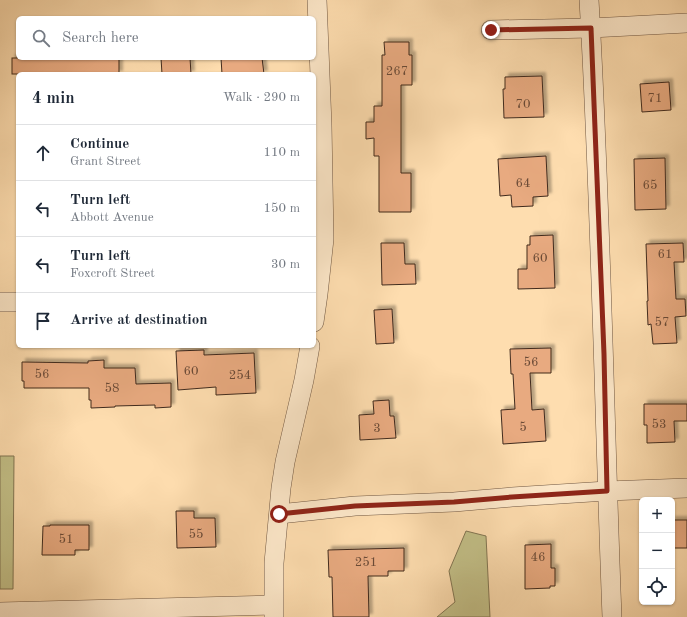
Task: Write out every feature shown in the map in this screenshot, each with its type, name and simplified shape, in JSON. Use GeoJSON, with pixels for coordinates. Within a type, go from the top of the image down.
{"type":"FeatureCollection","features":[{"type":"Feature","properties":{"kind":"street"},"geometry":{"type":"LineString","coordinates":[[316,294],[324,239],[322,125],[317,0]]}},
{"type":"Feature","properties":{"kind":"street"},"geometry":{"type":"LineString","coordinates":[[590,0],[604,354],[612,617]]}},
{"type":"Feature","properties":{"kind":"street"},"geometry":{"type":"LineString","coordinates":[[491,30],[591,28],[687,23]]}},
{"type":"Feature","properties":{"kind":"street"},"geometry":{"type":"LineString","coordinates":[[0,302],[16,302]]}},
{"type":"Feature","properties":{"kind":"street"},"geometry":{"type":"LineString","coordinates":[[0,612],[274,611],[274,563],[285,462],[304,380],[310,348]]}},
{"type":"Feature","properties":{"kind":"street"},"geometry":{"type":"LineString","coordinates":[[279,514],[355,506],[454,502],[607,491],[687,488]]}},
{"type":"Feature","properties":{"kind":"shaded area"},"geometry":{"type":"Polygon","coordinates":[[[0,456],[14,456],[13,589],[0,589],[0,456]]]}},
{"type":"Feature","properties":{"kind":"shaded area"},"geometry":{"type":"Polygon","coordinates":[[[466,531],[486,536],[490,617],[437,617],[455,602],[449,571],[466,531]]]}},
{"type":"Feature","properties":{"kind":"building"},"geometry":{"type":"Polygon","coordinates":[[[384,42],[409,42],[409,55],[412,55],[412,85],[401,85],[401,173],[411,173],[411,212],[379,212],[379,156],[374,156],[374,138],[366,139],[366,122],[374,122],[374,106],[382,106],[382,55],[385,55],[384,42]]]}},
{"type":"Feature","properties":{"kind":"building"},"geometry":{"type":"Polygon","coordinates":[[[12,58],[16,58],[16,60],[119,60],[119,72],[16,72],[16,74],[12,74],[12,58]]]}},
{"type":"Feature","properties":{"kind":"building"},"geometry":{"type":"Polygon","coordinates":[[[161,60],[190,60],[191,72],[162,72],[161,60]]]}},
{"type":"Feature","properties":{"kind":"building"},"geometry":{"type":"Polygon","coordinates":[[[221,60],[262,60],[264,72],[222,72],[221,60]]]}},
{"type":"Feature","properties":{"kind":"building"},"geometry":{"type":"Polygon","coordinates":[[[542,76],[544,117],[504,118],[503,89],[505,89],[505,77],[542,76]]]}},
{"type":"Feature","properties":{"kind":"building"},"geometry":{"type":"Polygon","coordinates":[[[669,82],[671,110],[642,112],[640,84],[669,82]]]}},
{"type":"Feature","properties":{"kind":"building"},"geometry":{"type":"Polygon","coordinates":[[[546,156],[548,196],[533,197],[533,206],[512,207],[511,195],[500,196],[498,159],[546,156]]]}},
{"type":"Feature","properties":{"kind":"building"},"geometry":{"type":"Polygon","coordinates":[[[665,158],[666,209],[635,210],[634,159],[665,158]]]}},
{"type":"Feature","properties":{"kind":"building"},"geometry":{"type":"Polygon","coordinates":[[[553,235],[555,288],[518,289],[518,269],[527,269],[527,245],[530,245],[530,236],[553,235]]]}},
{"type":"Feature","properties":{"kind":"building"},"geometry":{"type":"Polygon","coordinates":[[[381,243],[404,243],[405,264],[415,264],[416,284],[382,285],[381,243]]]}},
{"type":"Feature","properties":{"kind":"building"},"geometry":{"type":"Polygon","coordinates":[[[683,243],[684,262],[674,262],[676,299],[685,299],[686,316],[675,317],[677,343],[653,344],[651,324],[648,325],[646,244],[683,243]]]}},
{"type":"Feature","properties":{"kind":"building"},"geometry":{"type":"Polygon","coordinates":[[[392,309],[394,343],[376,344],[374,310],[392,309]]]}},
{"type":"Feature","properties":{"kind":"building"},"geometry":{"type":"Polygon","coordinates":[[[551,348],[551,373],[530,373],[532,410],[544,409],[546,441],[503,444],[501,410],[515,409],[510,349],[551,348]]]}},
{"type":"Feature","properties":{"kind":"building"},"geometry":{"type":"Polygon","coordinates":[[[204,350],[204,355],[254,353],[256,393],[216,395],[216,387],[178,390],[176,351],[204,350]]]}},
{"type":"Feature","properties":{"kind":"building"},"geometry":{"type":"Polygon","coordinates":[[[104,360],[104,368],[135,368],[136,384],[171,383],[171,407],[155,408],[155,405],[91,408],[89,388],[24,388],[24,381],[22,381],[22,362],[88,363],[88,361],[104,360]]]}},
{"type":"Feature","properties":{"kind":"building"},"geometry":{"type":"Polygon","coordinates":[[[389,400],[390,416],[394,416],[396,438],[360,440],[359,415],[374,414],[373,401],[389,400]]]}},
{"type":"Feature","properties":{"kind":"building"},"geometry":{"type":"Polygon","coordinates":[[[644,404],[687,404],[687,421],[674,421],[675,442],[647,443],[647,425],[644,425],[644,404]]]}},
{"type":"Feature","properties":{"kind":"building"},"geometry":{"type":"Polygon","coordinates":[[[176,511],[194,511],[194,518],[215,518],[216,547],[177,548],[176,511]]]}},
{"type":"Feature","properties":{"kind":"building"},"geometry":{"type":"Polygon","coordinates":[[[675,520],[687,520],[687,548],[675,548],[675,520]]]}},
{"type":"Feature","properties":{"kind":"building"},"geometry":{"type":"Polygon","coordinates":[[[89,525],[89,550],[75,550],[75,555],[42,555],[43,526],[89,525]]]}},
{"type":"Feature","properties":{"kind":"building"},"geometry":{"type":"Polygon","coordinates":[[[551,544],[551,568],[555,568],[555,586],[550,586],[550,588],[525,589],[525,545],[551,544]]]}},
{"type":"Feature","properties":{"kind":"building"},"geometry":{"type":"Polygon","coordinates":[[[404,548],[404,571],[388,571],[388,576],[368,576],[369,617],[333,617],[332,577],[329,577],[328,550],[404,548]]]}},
{"type":"Feature","properties":{"kind":"route"},"geometry":{"type":"LineString","coordinates":[[279,514],[355,506],[454,502],[607,491],[604,354],[591,28],[491,30]]}}]}
